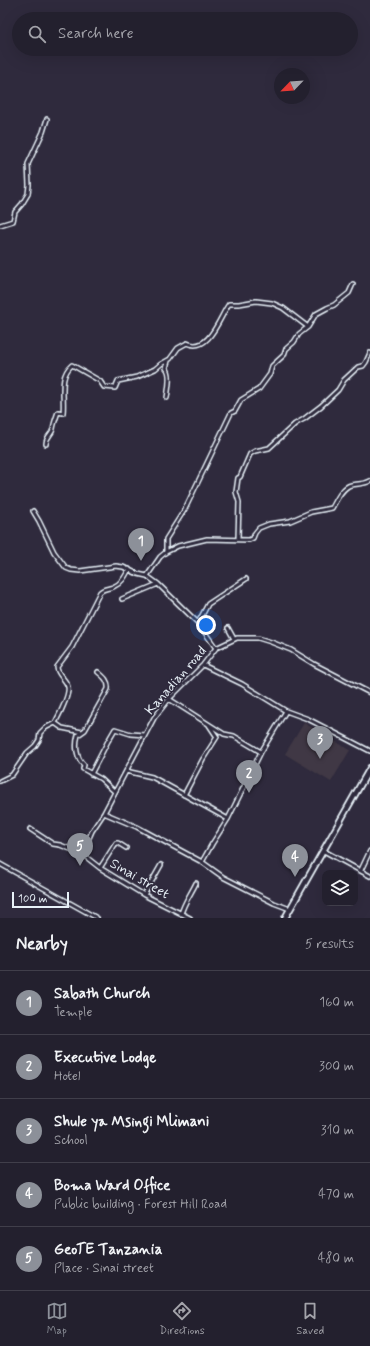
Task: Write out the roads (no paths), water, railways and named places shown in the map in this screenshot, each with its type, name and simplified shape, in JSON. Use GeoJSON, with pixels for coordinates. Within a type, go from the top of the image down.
{"type":"FeatureCollection","features":[{"type":"Feature","properties":{"kind":"street"},"geometry":{"type":"LineString","coordinates":[[0,225],[13,221],[15,212],[27,196],[29,185],[28,164],[45,127],[47,119]]}},
{"type":"Feature","properties":{"kind":"street"},"geometry":{"type":"LineString","coordinates":[[166,552],[166,539],[185,509],[231,413],[235,411],[241,400],[259,389],[270,374],[272,366],[284,355],[286,349],[294,342],[299,334],[308,327],[316,314],[334,306],[349,294],[354,284]]}},
{"type":"Feature","properties":{"kind":"street"},"geometry":{"type":"LineString","coordinates":[[167,398],[168,381],[170,376],[169,371],[166,368],[168,361],[178,348],[187,343],[195,344],[205,342],[211,335],[229,304],[256,301],[272,303],[282,308],[308,327]]}},
{"type":"Feature","properties":{"kind":"street"},"geometry":{"type":"LineString","coordinates":[[238,539],[239,502],[236,486],[244,464],[250,454],[255,451],[269,448],[295,424],[321,406],[338,390],[344,380],[358,367],[363,366],[370,353]]}},
{"type":"Feature","properties":{"kind":"street"},"geometry":{"type":"LineString","coordinates":[[46,444],[58,412],[63,413],[64,379],[71,366],[100,381],[104,388],[112,388],[117,386],[118,381],[137,377],[168,361]]}},
{"type":"Feature","properties":{"kind":"street"},"geometry":{"type":"LineString","coordinates":[[147,576],[160,557],[178,546],[207,540],[249,540],[253,538],[259,528],[269,524],[290,521],[311,512],[332,508],[348,486],[365,484],[370,481]]}},
{"type":"Feature","properties":{"kind":"street"},"geometry":{"type":"LineString","coordinates":[[33,511],[54,552],[68,569],[84,571],[116,566],[147,576],[158,584],[198,623],[216,648]]}},
{"type":"Feature","properties":{"kind":"street"},"geometry":{"type":"LineString","coordinates":[[0,781],[12,774],[26,753],[35,746],[39,740],[40,733],[45,728],[55,723],[66,699],[68,689],[66,683],[58,672],[57,667],[71,650],[100,592],[123,580],[129,569]]}},
{"type":"Feature","properties":{"kind":"street"},"geometry":{"type":"LineString","coordinates":[[198,623],[208,604],[246,579]]}},
{"type":"Feature","properties":{"kind":"street"},"geometry":{"type":"LineString","coordinates":[[122,599],[158,584]]}},
{"type":"Feature","properties":{"kind":"street"},"geometry":{"type":"LineString","coordinates":[[228,628],[234,639]]}},
{"type":"Feature","properties":{"kind":"street","name":"Kanadian road"},"geometry":{"type":"LineString","coordinates":[[82,854],[92,831],[104,813],[154,718],[169,699],[203,665],[216,648],[234,639],[241,638],[258,638],[282,645],[370,693]]}},
{"type":"Feature","properties":{"kind":"street"},"geometry":{"type":"LineString","coordinates":[[203,665],[242,684],[286,711],[308,719],[370,751]]}},
{"type":"Feature","properties":{"kind":"street"},"geometry":{"type":"LineString","coordinates":[[98,672],[107,680],[109,686],[102,701],[83,732],[77,737],[77,752],[80,761],[84,765],[83,769],[101,779],[115,792]]}},
{"type":"Feature","properties":{"kind":"street"},"geometry":{"type":"LineString","coordinates":[[169,699],[224,734],[234,736],[261,752]]}},
{"type":"Feature","properties":{"kind":"street"},"geometry":{"type":"LineString","coordinates":[[202,862],[228,819],[261,752],[286,711]]}},
{"type":"Feature","properties":{"kind":"street"},"geometry":{"type":"LineString","coordinates":[[55,723],[62,728],[83,732]]}},
{"type":"Feature","properties":{"kind":"street"},"geometry":{"type":"LineString","coordinates":[[208,723],[217,737]]}},
{"type":"Feature","properties":{"kind":"street"},"geometry":{"type":"LineString","coordinates":[[91,774],[115,729],[131,734],[145,735]]}},
{"type":"Feature","properties":{"kind":"street"},"geometry":{"type":"LineString","coordinates":[[184,795],[217,737],[224,734]]}},
{"type":"Feature","properties":{"kind":"street"},"geometry":{"type":"LineString","coordinates":[[285,918],[370,768]]}},
{"type":"Feature","properties":{"kind":"street"},"geometry":{"type":"LineString","coordinates":[[126,771],[152,777],[228,819]]}},
{"type":"Feature","properties":{"kind":"street"},"geometry":{"type":"LineString","coordinates":[[104,813],[137,827],[202,862],[223,877],[274,903],[290,909]]}},
{"type":"Feature","properties":{"kind":"street","name":"Sinai street"},"geometry":{"type":"LineString","coordinates":[[30,830],[53,844],[60,845],[82,854],[100,868],[144,895],[190,918]]}},
{"type":"Feature","properties":{"kind":"street"},"geometry":{"type":"LineString","coordinates":[[100,868],[116,843],[126,848]]}},
{"type":"Feature","properties":{"kind":"street"},"geometry":{"type":"LineString","coordinates":[[324,851],[370,876]]}},
{"type":"Feature","properties":{"kind":"street"},"geometry":{"type":"LineString","coordinates":[[361,870],[370,851]]}},
{"type":"Feature","properties":{"kind":"street"},"geometry":{"type":"LineString","coordinates":[[0,864],[97,918]]}},
{"type":"Feature","properties":{"kind":"street"},"geometry":{"type":"LineString","coordinates":[[144,895],[161,865]]}},
{"type":"Feature","properties":{"kind":"street"},"geometry":{"type":"LineString","coordinates":[[182,914],[185,901],[196,883]]}},
{"type":"Feature","properties":{"kind":"place","name":"Sabath Church"},"geometry":{"type":"Point","coordinates":[141,561]}},
{"type":"Feature","properties":{"kind":"place","name":"Shule ya Msingi Mlimani"},"geometry":{"type":"Point","coordinates":[320,759]}},
{"type":"Feature","properties":{"kind":"place","name":"Executive Lodge"},"geometry":{"type":"Point","coordinates":[249,793]}},
{"type":"Feature","properties":{"kind":"place","name":"GeoTE Tanzania"},"geometry":{"type":"Point","coordinates":[80,866]}},
{"type":"Feature","properties":{"kind":"place","name":"Boma Ward Office"},"geometry":{"type":"Point","coordinates":[295,877]}}]}
